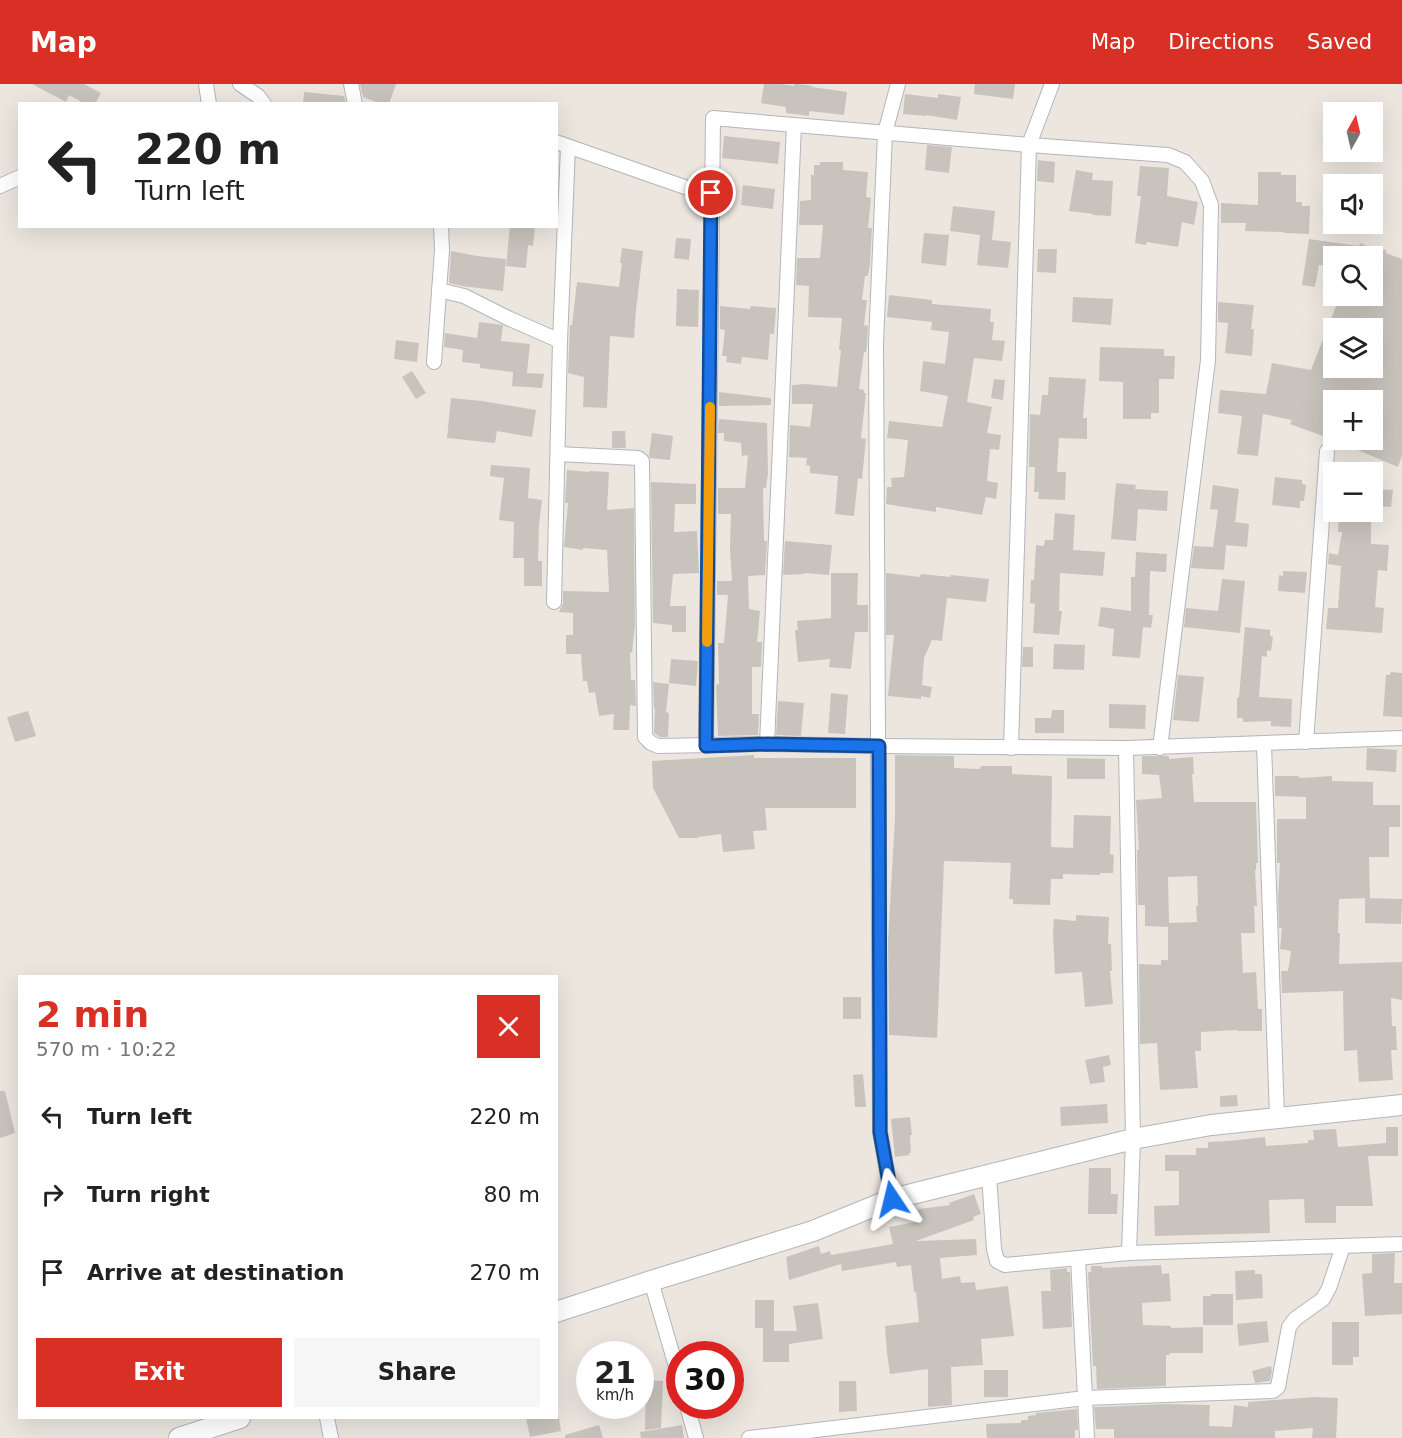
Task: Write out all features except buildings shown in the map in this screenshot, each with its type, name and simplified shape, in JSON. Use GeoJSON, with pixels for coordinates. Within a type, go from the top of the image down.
{"type":"FeatureCollection","features":[{"type":"Feature","properties":{"kind":"street"},"geometry":{"type":"LineString","coordinates":[[206,84],[208,102]]}},
{"type":"Feature","properties":{"kind":"street"},"geometry":{"type":"LineString","coordinates":[[240,84],[258,96],[262,102]]}},
{"type":"Feature","properties":{"kind":"street"},"geometry":{"type":"LineString","coordinates":[[351,84],[355,102]]}},
{"type":"Feature","properties":{"kind":"street"},"geometry":{"type":"LineString","coordinates":[[892,1199],[880,1132],[876,343],[885,133],[898,84]]}},
{"type":"Feature","properties":{"kind":"street"},"geometry":{"type":"LineString","coordinates":[[1011,748],[1029,145],[1052,84]]}},
{"type":"Feature","properties":{"kind":"street"},"geometry":{"type":"LineString","coordinates":[[706,746],[713,118],[1168,155],[1185,162],[1202,181],[1211,205],[1208,360],[1160,748]]}},
{"type":"Feature","properties":{"kind":"street"},"geometry":{"type":"LineString","coordinates":[[767,744],[794,125]]}},
{"type":"Feature","properties":{"kind":"street"},"geometry":{"type":"LineString","coordinates":[[554,602],[562,145],[699,192],[711,193]]}},
{"type":"Feature","properties":{"kind":"street"},"geometry":{"type":"LineString","coordinates":[[0,186],[18,178]]}},
{"type":"Feature","properties":{"kind":"street"},"geometry":{"type":"LineString","coordinates":[[434,362],[442,250],[441,228]]}},
{"type":"Feature","properties":{"kind":"street"},"geometry":{"type":"LineString","coordinates":[[439,290],[464,296],[560,341]]}},
{"type":"Feature","properties":{"kind":"street"},"geometry":{"type":"LineString","coordinates":[[1306,742],[1327,451]]}},
{"type":"Feature","properties":{"kind":"street"},"geometry":{"type":"LineString","coordinates":[[558,454],[638,458],[642,461],[645,737],[658,746],[767,744],[1160,748],[1402,738]]}},
{"type":"Feature","properties":{"kind":"street"},"geometry":{"type":"LineString","coordinates":[[1264,744],[1277,1117]]}},
{"type":"Feature","properties":{"kind":"street"},"geometry":{"type":"LineString","coordinates":[[1126,748],[1133,1139],[1129,1253]]}},
{"type":"Feature","properties":{"kind":"street"},"geometry":{"type":"LineString","coordinates":[[558,1311],[813,1231],[892,1199],[1133,1139],[1211,1125],[1402,1105]]}},
{"type":"Feature","properties":{"kind":"street"},"geometry":{"type":"LineString","coordinates":[[989,1175],[994,1249],[997,1261],[1005,1265],[1129,1253],[1402,1244]]}},
{"type":"Feature","properties":{"kind":"street"},"geometry":{"type":"LineString","coordinates":[[749,1438],[1085,1398],[1273,1391],[1278,1387],[1289,1327],[1295,1319],[1323,1299],[1343,1246]]}},
{"type":"Feature","properties":{"kind":"street"},"geometry":{"type":"LineString","coordinates":[[1078,1258],[1087,1438]]}},
{"type":"Feature","properties":{"kind":"street"},"geometry":{"type":"LineString","coordinates":[[651,1281],[669,1341]]}},
{"type":"Feature","properties":{"kind":"street"},"geometry":{"type":"LineString","coordinates":[[180,1438],[237,1419]]}},
{"type":"Feature","properties":{"kind":"street"},"geometry":{"type":"LineString","coordinates":[[327,1419],[331,1438]]}},
{"type":"Feature","properties":{"kind":"street"},"geometry":{"type":"LineString","coordinates":[[691,1419],[696,1438]]}},
{"type":"Feature","properties":{"kind":"slow traffic"},"geometry":{"type":"LineString","coordinates":[[707,642],[710,407]]}},
{"type":"Feature","properties":{"kind":"route"},"geometry":{"type":"LineString","coordinates":[[711,193],[706,746],[767,744],[879,746],[880,1132],[892,1199]]}}]}
